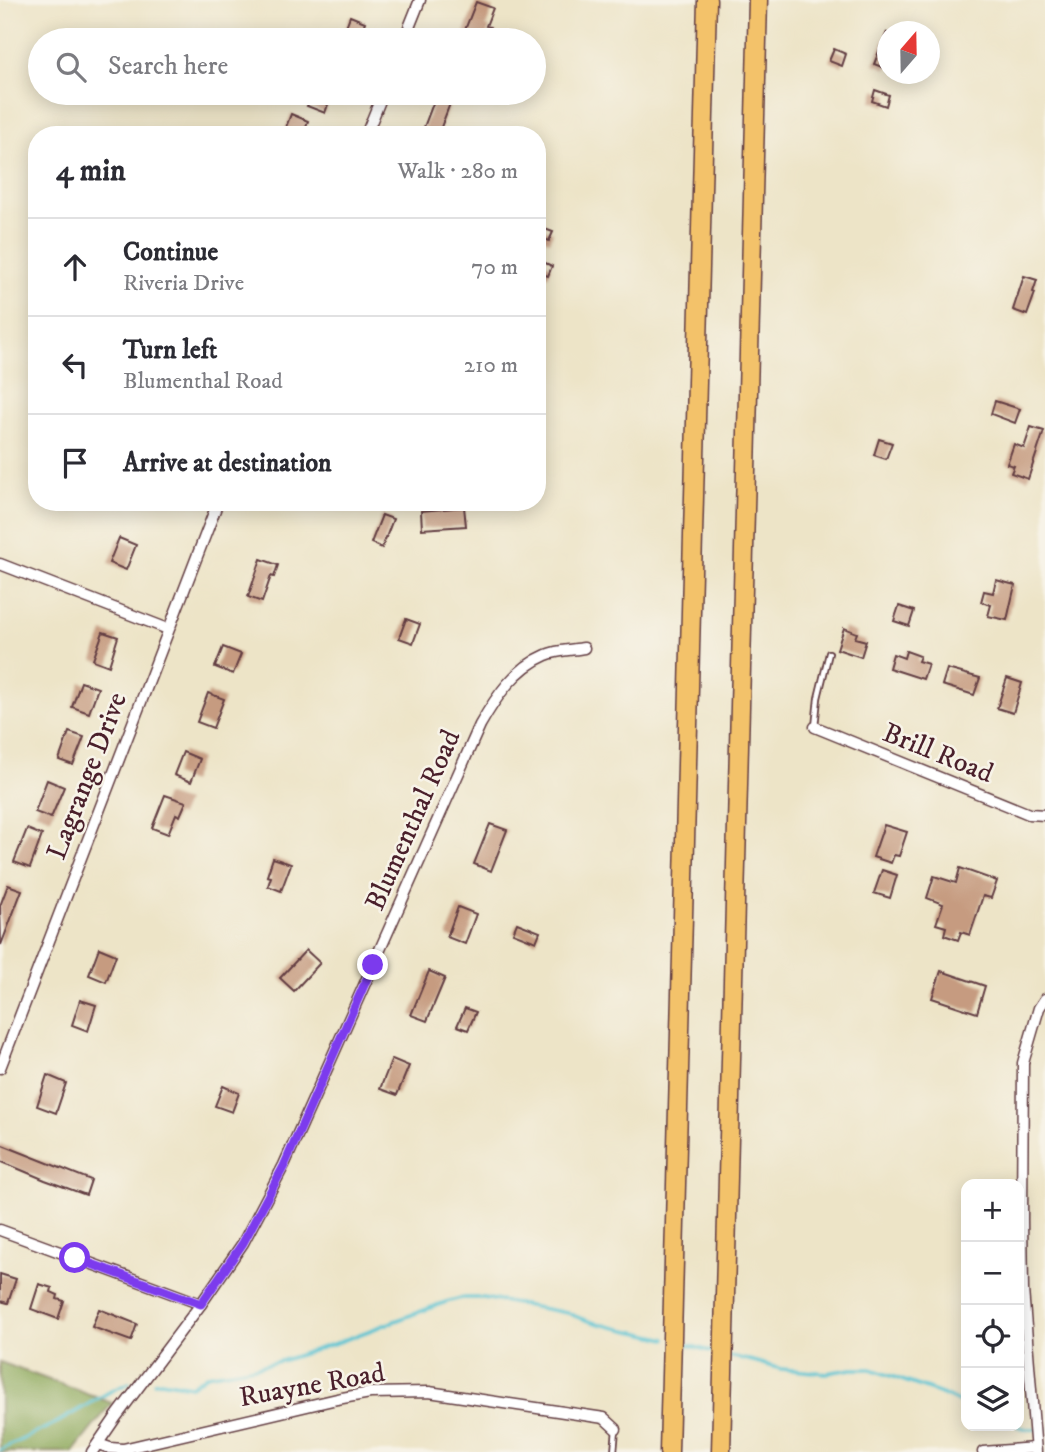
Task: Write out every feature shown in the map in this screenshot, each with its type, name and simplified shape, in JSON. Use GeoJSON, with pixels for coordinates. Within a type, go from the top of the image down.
{"type":"FeatureCollection","features":[{"type":"Feature","properties":{"kind":"highway"},"geometry":{"type":"LineString","coordinates":[[669,1452],[707,0]]}},
{"type":"Feature","properties":{"kind":"highway"},"geometry":{"type":"LineString","coordinates":[[721,1452],[758,0]]}},
{"type":"Feature","properties":{"kind":"street"},"geometry":{"type":"LineString","coordinates":[[409,28],[420,0]]}},
{"type":"Feature","properties":{"kind":"street"},"geometry":{"type":"LineString","coordinates":[[370,126],[378,105]]}},
{"type":"Feature","properties":{"kind":"street","name":"Lagrange Drive"},"geometry":{"type":"LineString","coordinates":[[0,1068],[214,511]]}},
{"type":"Feature","properties":{"kind":"street"},"geometry":{"type":"LineString","coordinates":[[0,564],[168,629]]}},
{"type":"Feature","properties":{"kind":"street","name":"Blumenthal Road"},"geometry":{"type":"LineString","coordinates":[[95,1448],[240,1248],[284,1166],[486,714],[503,688],[530,664],[548,654],[584,648]]}},
{"type":"Feature","properties":{"kind":"street","name":"Brill Road"},"geometry":{"type":"LineString","coordinates":[[815,727],[1029,814],[1045,815]]}},
{"type":"Feature","properties":{"kind":"street"},"geometry":{"type":"LineString","coordinates":[[983,1452],[1035,1450],[1023,1290],[1023,1063],[1039,1008],[1045,999]]}},
{"type":"Feature","properties":{"kind":"street"},"geometry":{"type":"LineString","coordinates":[[0,1230],[201,1304]]}},
{"type":"Feature","properties":{"kind":"street","name":"Ruayne Road"},"geometry":{"type":"LineString","coordinates":[[95,1448],[123,1449],[370,1393],[429,1392],[463,1396],[604,1418],[616,1429]]}},
{"type":"Feature","properties":{"kind":"lane"},"geometry":{"type":"LineString","coordinates":[[815,727],[818,698],[829,653]]}},
{"type":"Feature","properties":{"kind":"lane"},"geometry":{"type":"LineString","coordinates":[[614,1452],[616,1429]]}},
{"type":"Feature","properties":{"kind":"green space"},"geometry":{"type":"Polygon","coordinates":[[[0,1362],[112,1403],[73,1452],[0,1452],[0,1362]]]}},
{"type":"Feature","properties":{"kind":"building"},"geometry":{"type":"Polygon","coordinates":[[[476,2],[493,8],[486,26],[490,28],[466,28],[476,2]]]}},
{"type":"Feature","properties":{"kind":"building"},"geometry":{"type":"Polygon","coordinates":[[[350,16],[365,22],[363,28],[346,28],[350,16]]]}},
{"type":"Feature","properties":{"kind":"building"},"geometry":{"type":"Polygon","coordinates":[[[834,49],[846,54],[842,66],[829,61],[834,49]]]}},
{"type":"Feature","properties":{"kind":"building"},"geometry":{"type":"Polygon","coordinates":[[[875,90],[889,95],[886,106],[872,101],[875,90]]]}},
{"type":"Feature","properties":{"kind":"building"},"geometry":{"type":"Polygon","coordinates":[[[307,105],[328,105],[325,113],[307,105]]]}},
{"type":"Feature","properties":{"kind":"building"},"geometry":{"type":"Polygon","coordinates":[[[432,105],[449,105],[441,126],[424,126],[432,105]]]}},
{"type":"Feature","properties":{"kind":"building"},"geometry":{"type":"Polygon","coordinates":[[[291,114],[308,121],[306,126],[286,126],[291,114]]]}},
{"type":"Feature","properties":{"kind":"building"},"geometry":{"type":"Polygon","coordinates":[[[546,229],[553,232],[549,241],[546,240],[546,229]]]}},
{"type":"Feature","properties":{"kind":"building"},"geometry":{"type":"Polygon","coordinates":[[[546,263],[552,266],[546,275],[546,263]]]}},
{"type":"Feature","properties":{"kind":"building"},"geometry":{"type":"Polygon","coordinates":[[[1024,276],[1037,280],[1027,315],[1013,310],[1024,276]]]}},
{"type":"Feature","properties":{"kind":"building"},"geometry":{"type":"Polygon","coordinates":[[[995,401],[1020,409],[1015,423],[991,414],[995,401]]]}},
{"type":"Feature","properties":{"kind":"building"},"geometry":{"type":"Polygon","coordinates":[[[1031,427],[1044,431],[1028,479],[1011,473],[1014,466],[1007,464],[1014,444],[1024,448],[1031,427]]]}},
{"type":"Feature","properties":{"kind":"building"},"geometry":{"type":"Polygon","coordinates":[[[879,439],[892,443],[886,459],[874,455],[879,439]]]}},
{"type":"Feature","properties":{"kind":"building"},"geometry":{"type":"Polygon","coordinates":[[[421,511],[464,511],[466,526],[422,529],[421,511]]]}},
{"type":"Feature","properties":{"kind":"building"},"geometry":{"type":"Polygon","coordinates":[[[382,515],[393,519],[382,548],[371,543],[382,515]]]}},
{"type":"Feature","properties":{"kind":"building"},"geometry":{"type":"Polygon","coordinates":[[[119,538],[136,545],[126,570],[109,563],[119,538]]]}},
{"type":"Feature","properties":{"kind":"building"},"geometry":{"type":"Polygon","coordinates":[[[261,559],[278,565],[262,602],[248,597],[261,559]]]}},
{"type":"Feature","properties":{"kind":"building"},"geometry":{"type":"Polygon","coordinates":[[[996,580],[1015,585],[1007,620],[988,616],[991,605],[981,602],[984,591],[993,593],[996,580]]]}},
{"type":"Feature","properties":{"kind":"building"},"geometry":{"type":"Polygon","coordinates":[[[899,606],[914,611],[909,626],[894,621],[899,606]]]}},
{"type":"Feature","properties":{"kind":"building"},"geometry":{"type":"Polygon","coordinates":[[[406,619],[420,624],[413,643],[399,638],[406,619]]]}},
{"type":"Feature","properties":{"kind":"building"},"geometry":{"type":"Polygon","coordinates":[[[844,628],[857,633],[855,638],[866,641],[861,657],[837,649],[844,628]]]}},
{"type":"Feature","properties":{"kind":"building"},"geometry":{"type":"Polygon","coordinates":[[[103,632],[118,637],[109,666],[93,660],[103,632]]]}},
{"type":"Feature","properties":{"kind":"building"},"geometry":{"type":"Polygon","coordinates":[[[223,647],[241,654],[233,674],[215,667],[223,647]]]}},
{"type":"Feature","properties":{"kind":"building"},"geometry":{"type":"Polygon","coordinates":[[[906,651],[920,656],[918,661],[928,664],[923,679],[889,668],[893,654],[904,658],[906,651]]]}},
{"type":"Feature","properties":{"kind":"building"},"geometry":{"type":"Polygon","coordinates":[[[947,669],[980,678],[974,695],[942,685],[947,669]]]}},
{"type":"Feature","properties":{"kind":"building"},"geometry":{"type":"Polygon","coordinates":[[[1007,678],[1022,683],[1013,713],[997,708],[1007,678]]]}},
{"type":"Feature","properties":{"kind":"building"},"geometry":{"type":"Polygon","coordinates":[[[81,682],[98,688],[89,713],[72,707],[81,682]]]}},
{"type":"Feature","properties":{"kind":"building"},"geometry":{"type":"Polygon","coordinates":[[[208,693],[224,699],[213,728],[197,722],[208,693]]]}},
{"type":"Feature","properties":{"kind":"building"},"geometry":{"type":"Polygon","coordinates":[[[69,732],[84,737],[73,765],[59,760],[69,732]]]}},
{"type":"Feature","properties":{"kind":"building"},"geometry":{"type":"Polygon","coordinates":[[[183,752],[200,759],[191,782],[174,775],[183,752]]]}},
{"type":"Feature","properties":{"kind":"building"},"geometry":{"type":"Polygon","coordinates":[[[47,780],[64,787],[51,818],[35,812],[47,780]]]}},
{"type":"Feature","properties":{"kind":"building"},"geometry":{"type":"Polygon","coordinates":[[[165,795],[186,802],[180,816],[176,814],[168,834],[152,828],[165,795]]]}},
{"type":"Feature","properties":{"kind":"building"},"geometry":{"type":"Polygon","coordinates":[[[490,824],[507,830],[491,871],[474,864],[490,824]]]}},
{"type":"Feature","properties":{"kind":"building"},"geometry":{"type":"Polygon","coordinates":[[[884,825],[907,832],[899,856],[894,855],[891,863],[873,857],[884,825]]]}},
{"type":"Feature","properties":{"kind":"building"},"geometry":{"type":"Polygon","coordinates":[[[27,829],[42,835],[30,868],[14,862],[27,829]]]}},
{"type":"Feature","properties":{"kind":"building"},"geometry":{"type":"Polygon","coordinates":[[[273,858],[291,864],[281,891],[268,886],[271,877],[267,876],[273,858]]]}},
{"type":"Feature","properties":{"kind":"building"},"geometry":{"type":"Polygon","coordinates":[[[960,868],[997,881],[991,898],[983,896],[970,935],[961,932],[958,940],[944,935],[946,927],[936,924],[943,904],[927,898],[934,876],[956,883],[960,868]]]}},
{"type":"Feature","properties":{"kind":"building"},"geometry":{"type":"Polygon","coordinates":[[[882,870],[897,875],[890,898],[874,893],[882,870]]]}},
{"type":"Feature","properties":{"kind":"building"},"geometry":{"type":"Polygon","coordinates":[[[8,885],[22,890],[1,945],[0,906],[8,885]]]}},
{"type":"Feature","properties":{"kind":"building"},"geometry":{"type":"Polygon","coordinates":[[[458,907],[476,914],[465,944],[447,937],[458,907]]]}},
{"type":"Feature","properties":{"kind":"building"},"geometry":{"type":"Polygon","coordinates":[[[517,923],[540,932],[536,942],[513,933],[517,923]]]}},
{"type":"Feature","properties":{"kind":"building"},"geometry":{"type":"Polygon","coordinates":[[[99,948],[116,955],[106,982],[89,975],[99,948]]]}},
{"type":"Feature","properties":{"kind":"building"},"geometry":{"type":"Polygon","coordinates":[[[306,950],[320,963],[294,991],[280,978],[306,950]]]}},
{"type":"Feature","properties":{"kind":"building"},"geometry":{"type":"Polygon","coordinates":[[[429,971],[445,978],[427,1021],[411,1015],[429,971]]]}},
{"type":"Feature","properties":{"kind":"building"},"geometry":{"type":"Polygon","coordinates":[[[941,971],[985,986],[977,1013],[932,998],[941,971]]]}},
{"type":"Feature","properties":{"kind":"building"},"geometry":{"type":"Polygon","coordinates":[[[80,1000],[96,1005],[88,1031],[72,1025],[80,1000]]]}},
{"type":"Feature","properties":{"kind":"building"},"geometry":{"type":"Polygon","coordinates":[[[465,1008],[476,1012],[468,1030],[457,1026],[465,1008]]]}},
{"type":"Feature","properties":{"kind":"building"},"geometry":{"type":"Polygon","coordinates":[[[392,1059],[409,1066],[397,1095],[380,1089],[392,1059]]]}},
{"type":"Feature","properties":{"kind":"building"},"geometry":{"type":"Polygon","coordinates":[[[47,1075],[66,1083],[56,1113],[37,1106],[47,1075]]]}},
{"type":"Feature","properties":{"kind":"building"},"geometry":{"type":"Polygon","coordinates":[[[223,1086],[239,1093],[232,1112],[215,1106],[223,1086]]]}},
{"type":"Feature","properties":{"kind":"building"},"geometry":{"type":"Polygon","coordinates":[[[0,1144],[91,1180],[86,1195],[0,1161],[0,1144]]]}},
{"type":"Feature","properties":{"kind":"building"},"geometry":{"type":"Polygon","coordinates":[[[0,1274],[16,1279],[8,1303],[0,1301],[0,1274]]]}},
{"type":"Feature","properties":{"kind":"building"},"geometry":{"type":"Polygon","coordinates":[[[39,1284],[52,1288],[51,1292],[58,1295],[57,1299],[64,1301],[58,1319],[31,1309],[39,1284]]]}},
{"type":"Feature","properties":{"kind":"building"},"geometry":{"type":"Polygon","coordinates":[[[99,1309],[137,1324],[131,1341],[92,1327],[99,1309]]]}},
{"type":"Feature","properties":{"kind":"waterway"},"geometry":{"type":"LineString","coordinates":[[154,1382],[191,1386],[206,1375],[284,1360],[461,1298],[483,1298],[568,1313],[603,1325],[666,1339]]}},
{"type":"Feature","properties":{"kind":"waterway"},"geometry":{"type":"LineString","coordinates":[[677,1342],[717,1353]]}},
{"type":"Feature","properties":{"kind":"waterway"},"geometry":{"type":"LineString","coordinates":[[728,1356],[781,1369],[826,1373],[871,1369],[961,1404]]}},
{"type":"Feature","properties":{"kind":"waterway"},"geometry":{"type":"LineString","coordinates":[[0,1450],[129,1383]]}},
{"type":"Feature","properties":{"kind":"waterway"},"geometry":{"type":"LineString","coordinates":[[1024,1428],[1045,1429]]}},
{"type":"Feature","properties":{"kind":"route"},"geometry":{"type":"LineString","coordinates":[[75,1258],[201,1304],[243,1243],[284,1166],[373,965]]}}]}
